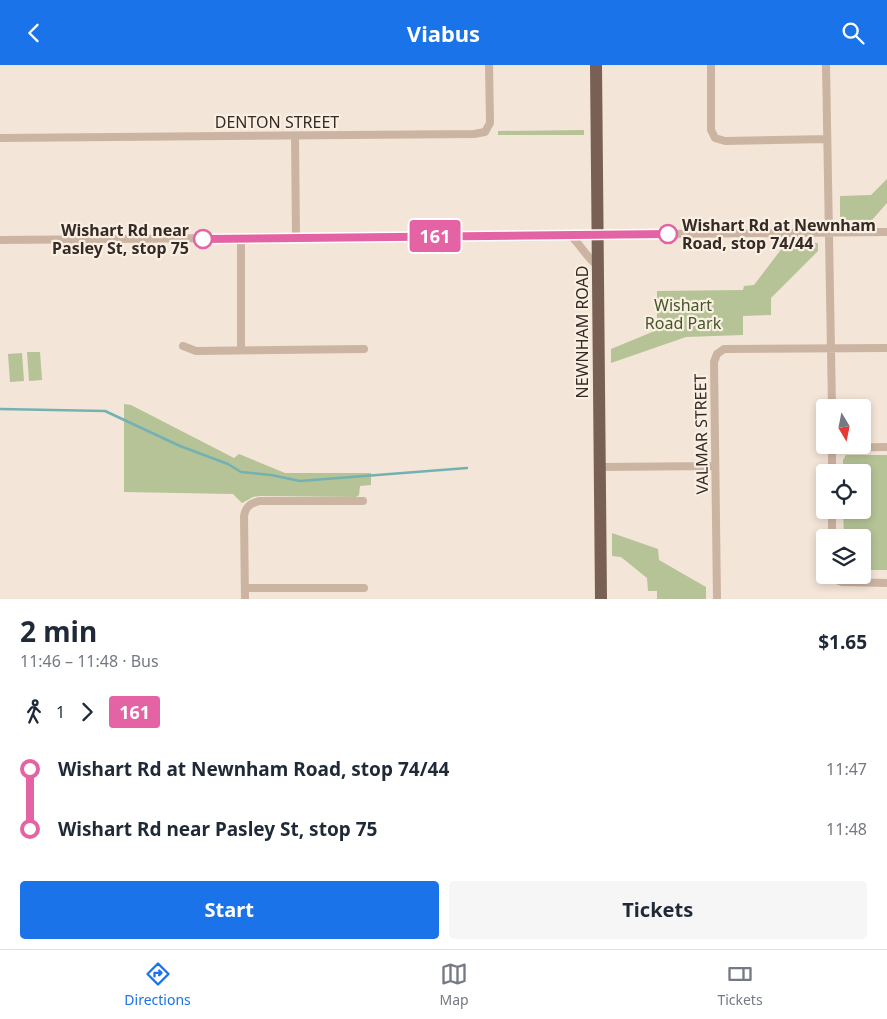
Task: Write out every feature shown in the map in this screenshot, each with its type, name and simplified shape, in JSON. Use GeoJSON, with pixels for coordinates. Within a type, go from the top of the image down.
{"type":"FeatureCollection","features":[{"type":"Feature","properties":{"kind":"main road","name":"NEWNHAM ROAD"},"geometry":{"type":"LineString","coordinates":[[596,65],[601,599]]}},
{"type":"Feature","properties":{"kind":"street","name":"DENTON STREET"},"geometry":{"type":"LineString","coordinates":[[0,138],[474,134],[485,132],[490,123],[489,65]]}},
{"type":"Feature","properties":{"kind":"street"},"geometry":{"type":"LineString","coordinates":[[711,65],[711,130],[715,138],[725,141],[827,139]]}},
{"type":"Feature","properties":{"kind":"street"},"geometry":{"type":"LineString","coordinates":[[826,65],[832,399]]}},
{"type":"Feature","properties":{"kind":"street"},"geometry":{"type":"LineString","coordinates":[[295,136],[296,237]]}},
{"type":"Feature","properties":{"kind":"street"},"geometry":{"type":"LineString","coordinates":[[0,240],[887,233]]}},
{"type":"Feature","properties":{"kind":"street"},"geometry":{"type":"LineString","coordinates":[[570,235],[588,259],[598,266]]}},
{"type":"Feature","properties":{"kind":"street"},"geometry":{"type":"LineString","coordinates":[[241,238],[241,350]]}},
{"type":"Feature","properties":{"kind":"street"},"geometry":{"type":"LineString","coordinates":[[184,346],[196,351],[364,349]]}},
{"type":"Feature","properties":{"kind":"street"},"geometry":{"type":"LineString","coordinates":[[831,348],[887,348]]}},
{"type":"Feature","properties":{"kind":"street","name":"VALMAR STREET"},"geometry":{"type":"LineString","coordinates":[[717,599],[714,362],[717,353],[724,349],[831,348]]}},
{"type":"Feature","properties":{"kind":"street"},"geometry":{"type":"LineString","coordinates":[[871,447],[887,447]]}},
{"type":"Feature","properties":{"kind":"street"},"geometry":{"type":"LineString","coordinates":[[599,467],[715,466]]}},
{"type":"Feature","properties":{"kind":"street"},"geometry":{"type":"LineString","coordinates":[[245,599],[244,516],[246,508],[251,503],[259,501],[363,501]]}},
{"type":"Feature","properties":{"kind":"street"},"geometry":{"type":"LineString","coordinates":[[871,583],[887,583]]}},
{"type":"Feature","properties":{"kind":"street"},"geometry":{"type":"LineString","coordinates":[[245,588],[364,588]]}},
{"type":"Feature","properties":{"kind":"green space"},"geometry":{"type":"Polygon","coordinates":[[[584,130],[584,135],[498,135],[498,131],[584,130]]]}},
{"type":"Feature","properties":{"kind":"green space"},"geometry":{"type":"Polygon","coordinates":[[[887,179],[887,203],[872,220],[840,220],[840,196],[871,195],[887,179]]]}},
{"type":"Feature","properties":{"kind":"green space","name":"Wishart Road Park"},"geometry":{"type":"Polygon","coordinates":[[[786,243],[818,243],[818,251],[771,298],[771,315],[743,316],[743,335],[686,337],[611,363],[611,349],[657,330],[657,291],[743,290],[744,286],[754,285],[786,243]]]}},
{"type":"Feature","properties":{"kind":"green space"},"geometry":{"type":"Polygon","coordinates":[[[27,352],[40,352],[42,380],[29,381],[27,352]]]}},
{"type":"Feature","properties":{"kind":"green space"},"geometry":{"type":"Polygon","coordinates":[[[22,353],[24,381],[10,382],[8,354],[22,353]]]}},
{"type":"Feature","properties":{"kind":"green space"},"geometry":{"type":"Polygon","coordinates":[[[124,404],[131,405],[234,458],[239,454],[285,473],[371,473],[371,485],[360,486],[359,495],[356,497],[260,496],[253,497],[242,503],[233,494],[124,492],[124,404]]]}},
{"type":"Feature","properties":{"kind":"green space"},"geometry":{"type":"Polygon","coordinates":[[[846,455],[887,455],[887,570],[871,570],[871,529],[844,529],[843,519],[871,519],[871,464],[843,464],[846,455]]]}},
{"type":"Feature","properties":{"kind":"green space"},"geometry":{"type":"Polygon","coordinates":[[[612,533],[658,549],[659,560],[706,587],[706,599],[657,599],[657,591],[648,591],[647,578],[621,557],[612,556],[612,533]]]}},
{"type":"Feature","properties":{"kind":"waterway"},"geometry":{"type":"LineString","coordinates":[[0,409],[105,411],[180,446],[228,464],[241,472],[271,475],[300,481],[467,468]]}},
{"type":"Feature","properties":{"kind":"bus line","name":"161"},"geometry":{"type":"LineString","coordinates":[[203,239],[668,234]]}},
{"type":"Feature","properties":{"kind":"place","name":"Wishart Rd at Newnham Road, stop 74/44"},"geometry":{"type":"Point","coordinates":[668,234]}},
{"type":"Feature","properties":{"kind":"place","name":"Wishart Rd near Pasley St, stop 75"},"geometry":{"type":"Point","coordinates":[203,239]}}]}
